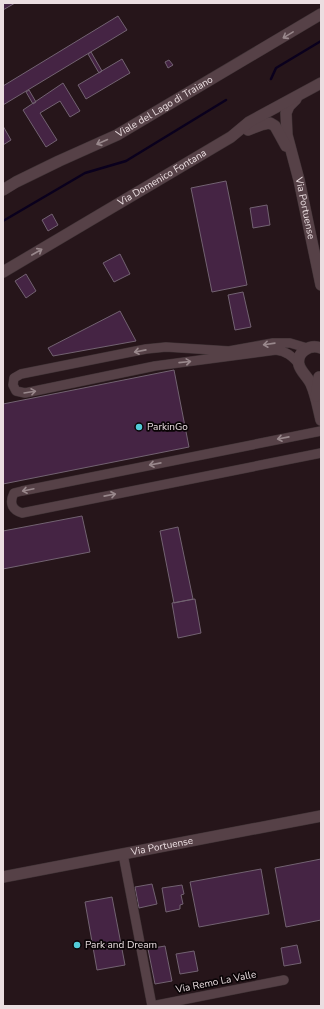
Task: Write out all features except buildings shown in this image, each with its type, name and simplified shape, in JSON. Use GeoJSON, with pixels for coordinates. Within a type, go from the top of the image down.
{"type":"FeatureCollection","features":[{"type":"Feature","properties":{"kind":"street","name":"Viale del Lago di Traiano"},"geometry":{"type":"LineString","coordinates":[[3,190],[52,164],[117,135],[321,14]]}},
{"type":"Feature","properties":{"kind":"street","name":"Via Domenico Fontana"},"geometry":{"type":"LineString","coordinates":[[3,272],[231,137],[249,122],[300,96],[321,83]]}},
{"type":"Feature","properties":{"kind":"street","name":"Via Portuense"},"geometry":{"type":"LineString","coordinates":[[300,96],[289,106],[286,113],[287,135],[299,180],[321,285]]}},
{"type":"Feature","properties":{"kind":"street","name":"Via Portuense"},"geometry":{"type":"LineString","coordinates":[[231,137],[261,125],[270,124],[275,126],[292,156]]}},
{"type":"Feature","properties":{"kind":"street"},"geometry":{"type":"LineString","coordinates":[[317,346],[273,343],[229,351],[166,347],[146,349],[21,374],[14,378],[14,385],[16,391],[25,393],[155,366],[283,350],[292,356],[310,382],[316,398],[321,420]]}},
{"type":"Feature","properties":{"kind":"street"},"geometry":{"type":"LineString","coordinates":[[316,398],[320,376],[308,376],[301,369],[300,355],[317,346]]}},
{"type":"Feature","properties":{"kind":"street"},"geometry":{"type":"LineString","coordinates":[[321,431],[22,491],[14,493],[11,499],[12,506],[16,511],[22,513],[321,453]]}},
{"type":"Feature","properties":{"kind":"street","name":"Via Portuense"},"geometry":{"type":"LineString","coordinates":[[3,877],[321,816]]}},
{"type":"Feature","properties":{"kind":"street"},"geometry":{"type":"LineString","coordinates":[[123,854],[152,1006]]}},
{"type":"Feature","properties":{"kind":"street","name":"Via Remo La Valle"},"geometry":{"type":"LineString","coordinates":[[152,1006],[284,980]]}},
{"type":"Feature","properties":{"kind":"waterway"},"geometry":{"type":"LineString","coordinates":[[271,79],[276,68],[321,41]]}},
{"type":"Feature","properties":{"kind":"waterway"},"geometry":{"type":"LineString","coordinates":[[3,221],[85,173],[126,161],[226,100]]}},
{"type":"Feature","properties":{"kind":"place","name":"ParkinGo"},"geometry":{"type":"Point","coordinates":[139,427]}},
{"type":"Feature","properties":{"kind":"place","name":"Park and Dream"},"geometry":{"type":"Point","coordinates":[77,945]}}]}
